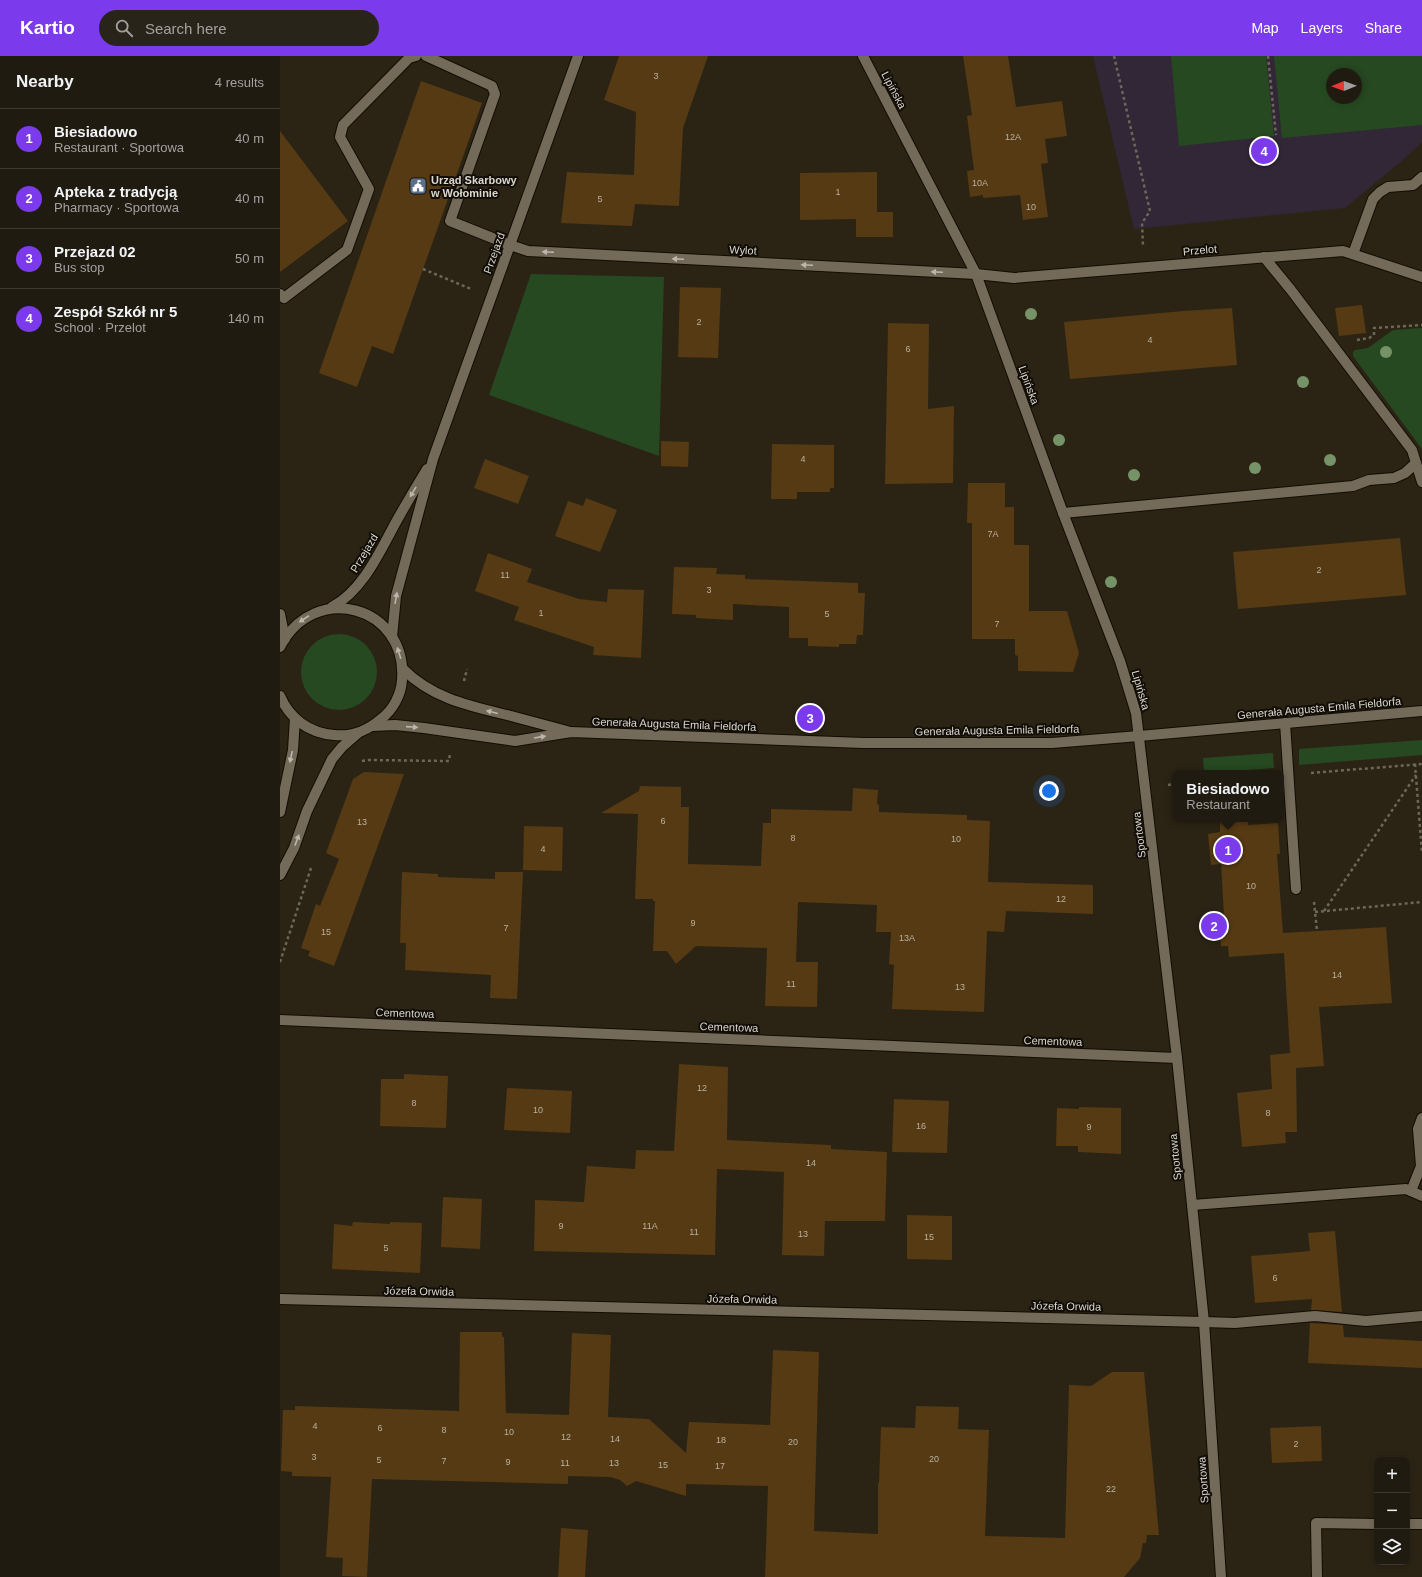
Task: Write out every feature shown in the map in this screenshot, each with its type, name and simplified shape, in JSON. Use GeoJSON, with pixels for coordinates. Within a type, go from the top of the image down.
{"type":"FeatureCollection","features":[{"type":"Feature","properties":{"kind":"street"},"geometry":{"type":"LineString","coordinates":[[280,294],[284,298],[347,250],[369,189],[340,137],[343,125],[409,58],[416,56]]}},
{"type":"Feature","properties":{"kind":"street","name":"Wylot"},"geometry":{"type":"LineString","coordinates":[[426,56],[492,86],[495,94],[450,221],[510,245],[528,251],[976,274]]}},
{"type":"Feature","properties":{"kind":"street","name":"Przejazd"},"geometry":{"type":"LineString","coordinates":[[392,637],[396,596],[433,459],[578,56]]}},
{"type":"Feature","properties":{"kind":"street","name":"Lipińska"},"geometry":{"type":"LineString","coordinates":[[863,56],[976,274],[1063,513],[1127,679],[1136,714],[1139,736]]}},
{"type":"Feature","properties":{"kind":"street"},"geometry":{"type":"LineString","coordinates":[[1353,254],[1373,199],[1388,187],[1413,185],[1422,177]]}},
{"type":"Feature","properties":{"kind":"street","name":"Przelot"},"geometry":{"type":"LineString","coordinates":[[976,274],[1014,278],[1343,251],[1422,276]]}},
{"type":"Feature","properties":{"kind":"street"},"geometry":{"type":"LineString","coordinates":[[1264,257],[1291,290],[1412,450],[1422,482]]}},
{"type":"Feature","properties":{"kind":"street","name":"Przejazd"},"geometry":{"type":"LineString","coordinates":[[330,608],[350,595],[358,585],[374,561],[433,459]]}},
{"type":"Feature","properties":{"kind":"street"},"geometry":{"type":"LineString","coordinates":[[1063,513],[1353,486],[1369,480],[1394,478],[1405,473],[1416,463]]}},
{"type":"Feature","properties":{"kind":"street"},"geometry":{"type":"LineString","coordinates":[[280,875],[294,848],[307,811],[332,760],[342,746],[386,716],[396,702],[401,686],[403,669],[400,652],[392,637],[382,624],[370,616],[357,611],[343,608],[330,608],[316,612],[303,619],[293,628],[282,643]]}},
{"type":"Feature","properties":{"kind":"street"},"geometry":{"type":"LineString","coordinates":[[280,614],[282,643]]}},
{"type":"Feature","properties":{"kind":"street","name":"Generała Augusta Emila Fieldorfa"},"geometry":{"type":"LineString","coordinates":[[403,669],[414,681],[459,703],[571,732]]}},
{"type":"Feature","properties":{"kind":"street"},"geometry":{"type":"LineString","coordinates":[[280,696],[284,706],[295,718],[308,728],[324,734],[341,736],[358,734]]}},
{"type":"Feature","properties":{"kind":"street","name":"Generała Augusta Emila Fieldorfa"},"geometry":{"type":"LineString","coordinates":[[373,726],[395,725],[424,728],[515,742],[571,732],[863,743],[1052,742],[1139,736],[1422,711]]}},
{"type":"Feature","properties":{"kind":"street"},"geometry":{"type":"LineString","coordinates":[[280,812],[292,750],[295,718]]}},
{"type":"Feature","properties":{"kind":"street"},"geometry":{"type":"LineString","coordinates":[[1285,723],[1296,889]]}},
{"type":"Feature","properties":{"kind":"street","name":"Sportowa"},"geometry":{"type":"LineString","coordinates":[[1139,736],[1177,1058],[1204,1322],[1221,1577]]}},
{"type":"Feature","properties":{"kind":"street","name":"Cementowa"},"geometry":{"type":"LineString","coordinates":[[280,1020],[1177,1058]]}},
{"type":"Feature","properties":{"kind":"street"},"geometry":{"type":"LineString","coordinates":[[1411,1191],[1422,1166],[1418,1129],[1422,1118]]}},
{"type":"Feature","properties":{"kind":"street"},"geometry":{"type":"LineString","coordinates":[[1192,1205],[1406,1189],[1422,1196]]}},
{"type":"Feature","properties":{"kind":"street","name":"Józefa Orwida"},"geometry":{"type":"LineString","coordinates":[[280,1299],[1235,1323],[1315,1316],[1366,1321],[1422,1316]]}},
{"type":"Feature","properties":{"kind":"street"},"geometry":{"type":"LineString","coordinates":[[1317,1577],[1316,1523],[1374,1524]]}},
{"type":"Feature","properties":{"kind":"street"},"geometry":{"type":"LineString","coordinates":[[1410,1524],[1422,1524]]}},
{"type":"Feature","properties":{"kind":"path"},"geometry":{"type":"LineString","coordinates":[[1114,56],[1150,211],[1142,223],[1143,246]]}},
{"type":"Feature","properties":{"kind":"path"},"geometry":{"type":"LineString","coordinates":[[1268,56],[1276,135]]}},
{"type":"Feature","properties":{"kind":"path"},"geometry":{"type":"LineString","coordinates":[[422,270],[472,289]]}},
{"type":"Feature","properties":{"kind":"path"},"geometry":{"type":"LineString","coordinates":[[1331,343],[1369,338],[1374,335],[1374,328],[1422,325]]}},
{"type":"Feature","properties":{"kind":"path"},"geometry":{"type":"LineString","coordinates":[[361,761],[449,762]]}},
{"type":"Feature","properties":{"kind":"path"},"geometry":{"type":"LineString","coordinates":[[1415,764],[1422,853]]}},
{"type":"Feature","properties":{"kind":"path"},"geometry":{"type":"LineString","coordinates":[[1289,775],[1422,764]]}},
{"type":"Feature","properties":{"kind":"path"},"geometry":{"type":"LineString","coordinates":[[1324,911],[1416,775]]}},
{"type":"Feature","properties":{"kind":"path"},"geometry":{"type":"LineString","coordinates":[[280,962],[311,868]]}},
{"type":"Feature","properties":{"kind":"path"},"geometry":{"type":"LineString","coordinates":[[1315,912],[1422,902]]}},
{"type":"Feature","properties":{"kind":"shaded area"},"geometry":{"type":"Polygon","coordinates":[[[1093,56],[1422,56],[1422,142],[1403,160],[1345,208],[1134,229],[1093,56]]]}},
{"type":"Feature","properties":{"kind":"green space"},"geometry":{"type":"Polygon","coordinates":[[[1171,56],[1266,56],[1274,136],[1179,146],[1171,56]]]}},
{"type":"Feature","properties":{"kind":"green space"},"geometry":{"type":"Polygon","coordinates":[[[1274,56],[1422,56],[1422,125],[1282,138],[1274,56]]]}},
{"type":"Feature","properties":{"kind":"green space"},"geometry":{"type":"Polygon","coordinates":[[[531,274],[664,277],[659,456],[489,395],[531,274]]]}},
{"type":"Feature","properties":{"kind":"green space"},"geometry":{"type":"Polygon","coordinates":[[[1422,328],[1422,449],[1353,356],[1353,352],[1355,350],[1368,348],[1393,330],[1422,328]]]}},
{"type":"Feature","properties":{"kind":"green space"},"geometry":{"type":"Polygon","coordinates":[[[339,634],[354,637],[366,645],[374,657],[377,672],[374,687],[366,699],[354,707],[339,710],[324,707],[312,699],[304,687],[301,672],[304,657],[312,645],[324,637],[339,634]]]}},
{"type":"Feature","properties":{"kind":"green space"},"geometry":{"type":"Polygon","coordinates":[[[1422,740],[1422,755],[1299,765],[1299,749],[1422,740]]]}},
{"type":"Feature","properties":{"kind":"green space"},"geometry":{"type":"Polygon","coordinates":[[[1273,753],[1274,768],[1246,770],[1204,770],[1203,758],[1273,753]]]}},
{"type":"Feature","properties":{"kind":"building"},"geometry":{"type":"Polygon","coordinates":[[[619,56],[708,56],[683,128],[679,206],[635,204],[632,226],[561,223],[567,172],[634,175],[636,112],[604,100],[619,56]]]}},
{"type":"Feature","properties":{"kind":"building"},"geometry":{"type":"Polygon","coordinates":[[[963,56],[1008,56],[1016,107],[1062,101],[1067,136],[1045,139],[1048,163],[1041,164],[1048,217],[1023,220],[1020,195],[983,198],[983,195],[970,197],[967,171],[974,170],[967,116],[972,115],[963,56]]]}},
{"type":"Feature","properties":{"kind":"building","name":"Urząd Skarbowy w Wołominie"},"geometry":{"type":"Polygon","coordinates":[[[421,81],[482,103],[393,354],[372,346],[357,387],[319,373],[421,81]]]}},
{"type":"Feature","properties":{"kind":"building"},"geometry":{"type":"Polygon","coordinates":[[[280,131],[348,221],[280,272],[280,131]]]}},
{"type":"Feature","properties":{"kind":"building"},"geometry":{"type":"Polygon","coordinates":[[[877,172],[877,212],[893,212],[893,237],[856,237],[856,219],[800,220],[800,173],[877,172]]]}},
{"type":"Feature","properties":{"kind":"building"},"geometry":{"type":"Polygon","coordinates":[[[680,287],[721,288],[718,358],[678,357],[680,287]]]}},
{"type":"Feature","properties":{"kind":"building"},"geometry":{"type":"Polygon","coordinates":[[[1362,305],[1366,333],[1339,336],[1335,308],[1362,305]]]}},
{"type":"Feature","properties":{"kind":"building"},"geometry":{"type":"Polygon","coordinates":[[[1232,308],[1237,365],[1070,379],[1064,322],[1232,308]]]}},
{"type":"Feature","properties":{"kind":"building"},"geometry":{"type":"Polygon","coordinates":[[[888,323],[929,324],[928,409],[954,406],[953,483],[885,484],[888,323]]]}},
{"type":"Feature","properties":{"kind":"building"},"geometry":{"type":"Polygon","coordinates":[[[661,441],[689,442],[688,467],[661,466],[661,441]]]}},
{"type":"Feature","properties":{"kind":"building"},"geometry":{"type":"Polygon","coordinates":[[[772,444],[834,445],[834,488],[830,488],[830,492],[797,492],[797,499],[771,499],[772,444]]]}},
{"type":"Feature","properties":{"kind":"building"},"geometry":{"type":"Polygon","coordinates":[[[485,459],[529,476],[518,504],[474,488],[485,459]]]}},
{"type":"Feature","properties":{"kind":"building"},"geometry":{"type":"Polygon","coordinates":[[[968,483],[1005,483],[1005,507],[1014,507],[1014,545],[1029,545],[1029,611],[1067,611],[1079,653],[1073,672],[1018,671],[1018,656],[1015,655],[1015,639],[972,639],[972,523],[967,523],[968,483]]]}},
{"type":"Feature","properties":{"kind":"building"},"geometry":{"type":"Polygon","coordinates":[[[586,498],[617,510],[600,552],[555,536],[568,501],[583,506],[586,498]]]}},
{"type":"Feature","properties":{"kind":"building"},"geometry":{"type":"Polygon","coordinates":[[[1400,538],[1406,595],[1238,609],[1233,552],[1400,538]]]}},
{"type":"Feature","properties":{"kind":"building"},"geometry":{"type":"Polygon","coordinates":[[[488,553],[532,569],[527,582],[579,599],[607,602],[608,589],[644,590],[641,658],[593,655],[594,647],[514,620],[519,607],[475,591],[488,553]]]}},
{"type":"Feature","properties":{"kind":"building"},"geometry":{"type":"Polygon","coordinates":[[[674,567],[717,568],[716,574],[745,575],[745,579],[858,583],[858,593],[865,593],[863,635],[857,635],[856,644],[839,644],[839,647],[808,646],[808,638],[789,638],[789,607],[733,604],[733,620],[696,618],[696,615],[672,614],[674,567]]]}},
{"type":"Feature","properties":{"kind":"building"},"geometry":{"type":"Polygon","coordinates":[[[364,772],[404,774],[334,966],[308,956],[310,951],[301,948],[316,904],[320,906],[339,859],[326,853],[353,779],[364,772]]]}},
{"type":"Feature","properties":{"kind":"building"},"geometry":{"type":"Polygon","coordinates":[[[640,786],[681,787],[681,807],[689,807],[688,864],[761,866],[763,823],[771,823],[771,809],[852,811],[853,788],[878,790],[877,804],[879,805],[879,812],[967,815],[967,820],[990,821],[988,882],[1093,885],[1093,914],[1006,911],[1004,932],[987,931],[984,1012],[892,1009],[894,965],[889,964],[891,932],[876,932],[877,905],[798,902],[796,962],[818,962],[817,1007],[765,1006],[767,948],[696,946],[676,964],[667,951],[653,951],[655,901],[653,901],[653,899],[635,899],[638,814],[601,813],[639,791],[640,786]]]}},
{"type":"Feature","properties":{"kind":"building"},"geometry":{"type":"Polygon","coordinates":[[[1220,822],[1248,822],[1248,825],[1278,823],[1280,854],[1277,854],[1283,933],[1386,927],[1392,1003],[1319,1007],[1324,1066],[1296,1068],[1297,1132],[1285,1132],[1286,1143],[1242,1147],[1237,1093],[1272,1089],[1270,1055],[1290,1053],[1284,953],[1229,957],[1228,946],[1221,946],[1219,915],[1224,915],[1221,864],[1211,865],[1208,834],[1220,832],[1220,822]]]}},
{"type":"Feature","properties":{"kind":"building"},"geometry":{"type":"Polygon","coordinates":[[[524,826],[563,827],[562,871],[523,870],[524,826]]]}},
{"type":"Feature","properties":{"kind":"building"},"geometry":{"type":"Polygon","coordinates":[[[402,872],[438,874],[438,877],[495,879],[495,872],[523,872],[517,999],[490,998],[491,975],[405,970],[406,943],[400,943],[402,872]]]}},
{"type":"Feature","properties":{"kind":"building"},"geometry":{"type":"Polygon","coordinates":[[[679,1064],[728,1067],[727,1140],[831,1145],[831,1149],[887,1152],[885,1221],[825,1221],[824,1256],[782,1255],[784,1172],[717,1169],[715,1255],[534,1251],[535,1200],[584,1202],[587,1166],[635,1169],[636,1150],[674,1151],[679,1064]]]}},
{"type":"Feature","properties":{"kind":"building"},"geometry":{"type":"Polygon","coordinates":[[[404,1074],[448,1076],[446,1128],[380,1126],[381,1079],[404,1079],[404,1074]]]}},
{"type":"Feature","properties":{"kind":"building"},"geometry":{"type":"Polygon","coordinates":[[[507,1088],[572,1091],[570,1133],[504,1130],[507,1088]]]}},
{"type":"Feature","properties":{"kind":"building"},"geometry":{"type":"Polygon","coordinates":[[[894,1099],[949,1101],[947,1153],[892,1152],[894,1099]]]}},
{"type":"Feature","properties":{"kind":"building"},"geometry":{"type":"Polygon","coordinates":[[[1079,1107],[1121,1108],[1121,1154],[1078,1152],[1078,1146],[1056,1146],[1057,1108],[1079,1109],[1079,1107]]]}},
{"type":"Feature","properties":{"kind":"building"},"geometry":{"type":"Polygon","coordinates":[[[443,1197],[482,1199],[480,1249],[441,1247],[443,1197]]]}},
{"type":"Feature","properties":{"kind":"building"},"geometry":{"type":"Polygon","coordinates":[[[907,1215],[952,1216],[952,1260],[907,1259],[907,1215]]]}},
{"type":"Feature","properties":{"kind":"building"},"geometry":{"type":"Polygon","coordinates":[[[353,1222],[390,1224],[390,1222],[422,1223],[420,1273],[332,1269],[334,1224],[352,1226],[353,1222]]]}},
{"type":"Feature","properties":{"kind":"building"},"geometry":{"type":"Polygon","coordinates":[[[1335,1231],[1342,1312],[1311,1310],[1312,1299],[1255,1303],[1251,1256],[1310,1251],[1308,1233],[1335,1231]]]}},
{"type":"Feature","properties":{"kind":"building"},"geometry":{"type":"Polygon","coordinates":[[[1310,1323],[1343,1325],[1344,1337],[1422,1341],[1422,1368],[1308,1363],[1310,1323]]]}},
{"type":"Feature","properties":{"kind":"building"},"geometry":{"type":"Polygon","coordinates":[[[460,1332],[502,1332],[502,1337],[504,1337],[506,1413],[569,1415],[572,1333],[611,1335],[608,1417],[649,1419],[686,1453],[689,1422],[770,1425],[773,1350],[819,1352],[814,1531],[878,1534],[878,1483],[881,1427],[915,1428],[916,1406],[959,1407],[958,1429],[989,1430],[985,1536],[1065,1538],[1069,1385],[1091,1386],[1112,1372],[1144,1372],[1159,1535],[1147,1535],[1146,1543],[1143,1543],[1140,1558],[1124,1577],[765,1577],[768,1486],[686,1484],[686,1496],[636,1481],[627,1486],[620,1480],[610,1477],[568,1476],[568,1484],[372,1479],[367,1577],[342,1576],[343,1558],[326,1557],[331,1477],[292,1476],[292,1472],[281,1471],[283,1410],[295,1410],[295,1406],[459,1411],[460,1332]]]}},
{"type":"Feature","properties":{"kind":"building"},"geometry":{"type":"Polygon","coordinates":[[[1321,1426],[1322,1461],[1272,1463],[1270,1428],[1321,1426]]]}},
{"type":"Feature","properties":{"kind":"building"},"geometry":{"type":"Polygon","coordinates":[[[561,1528],[588,1530],[585,1577],[558,1577],[561,1528]]]}},
{"type":"Feature","properties":{"kind":"place","name":"Zespół Szkół nr 5"},"geometry":{"type":"Point","coordinates":[1264,151]}},
{"type":"Feature","properties":{"kind":"place","name":"Urząd Skarbowy w Wołominie"},"geometry":{"type":"Point","coordinates":[418,186]}},
{"type":"Feature","properties":{"kind":"place","name":"Przejazd 02"},"geometry":{"type":"Point","coordinates":[810,718]}},
{"type":"Feature","properties":{"kind":"place","name":"Biesiadowo"},"geometry":{"type":"Point","coordinates":[1228,850]}},
{"type":"Feature","properties":{"kind":"place","name":"Apteka z tradycją"},"geometry":{"type":"Point","coordinates":[1214,926]}}]}
